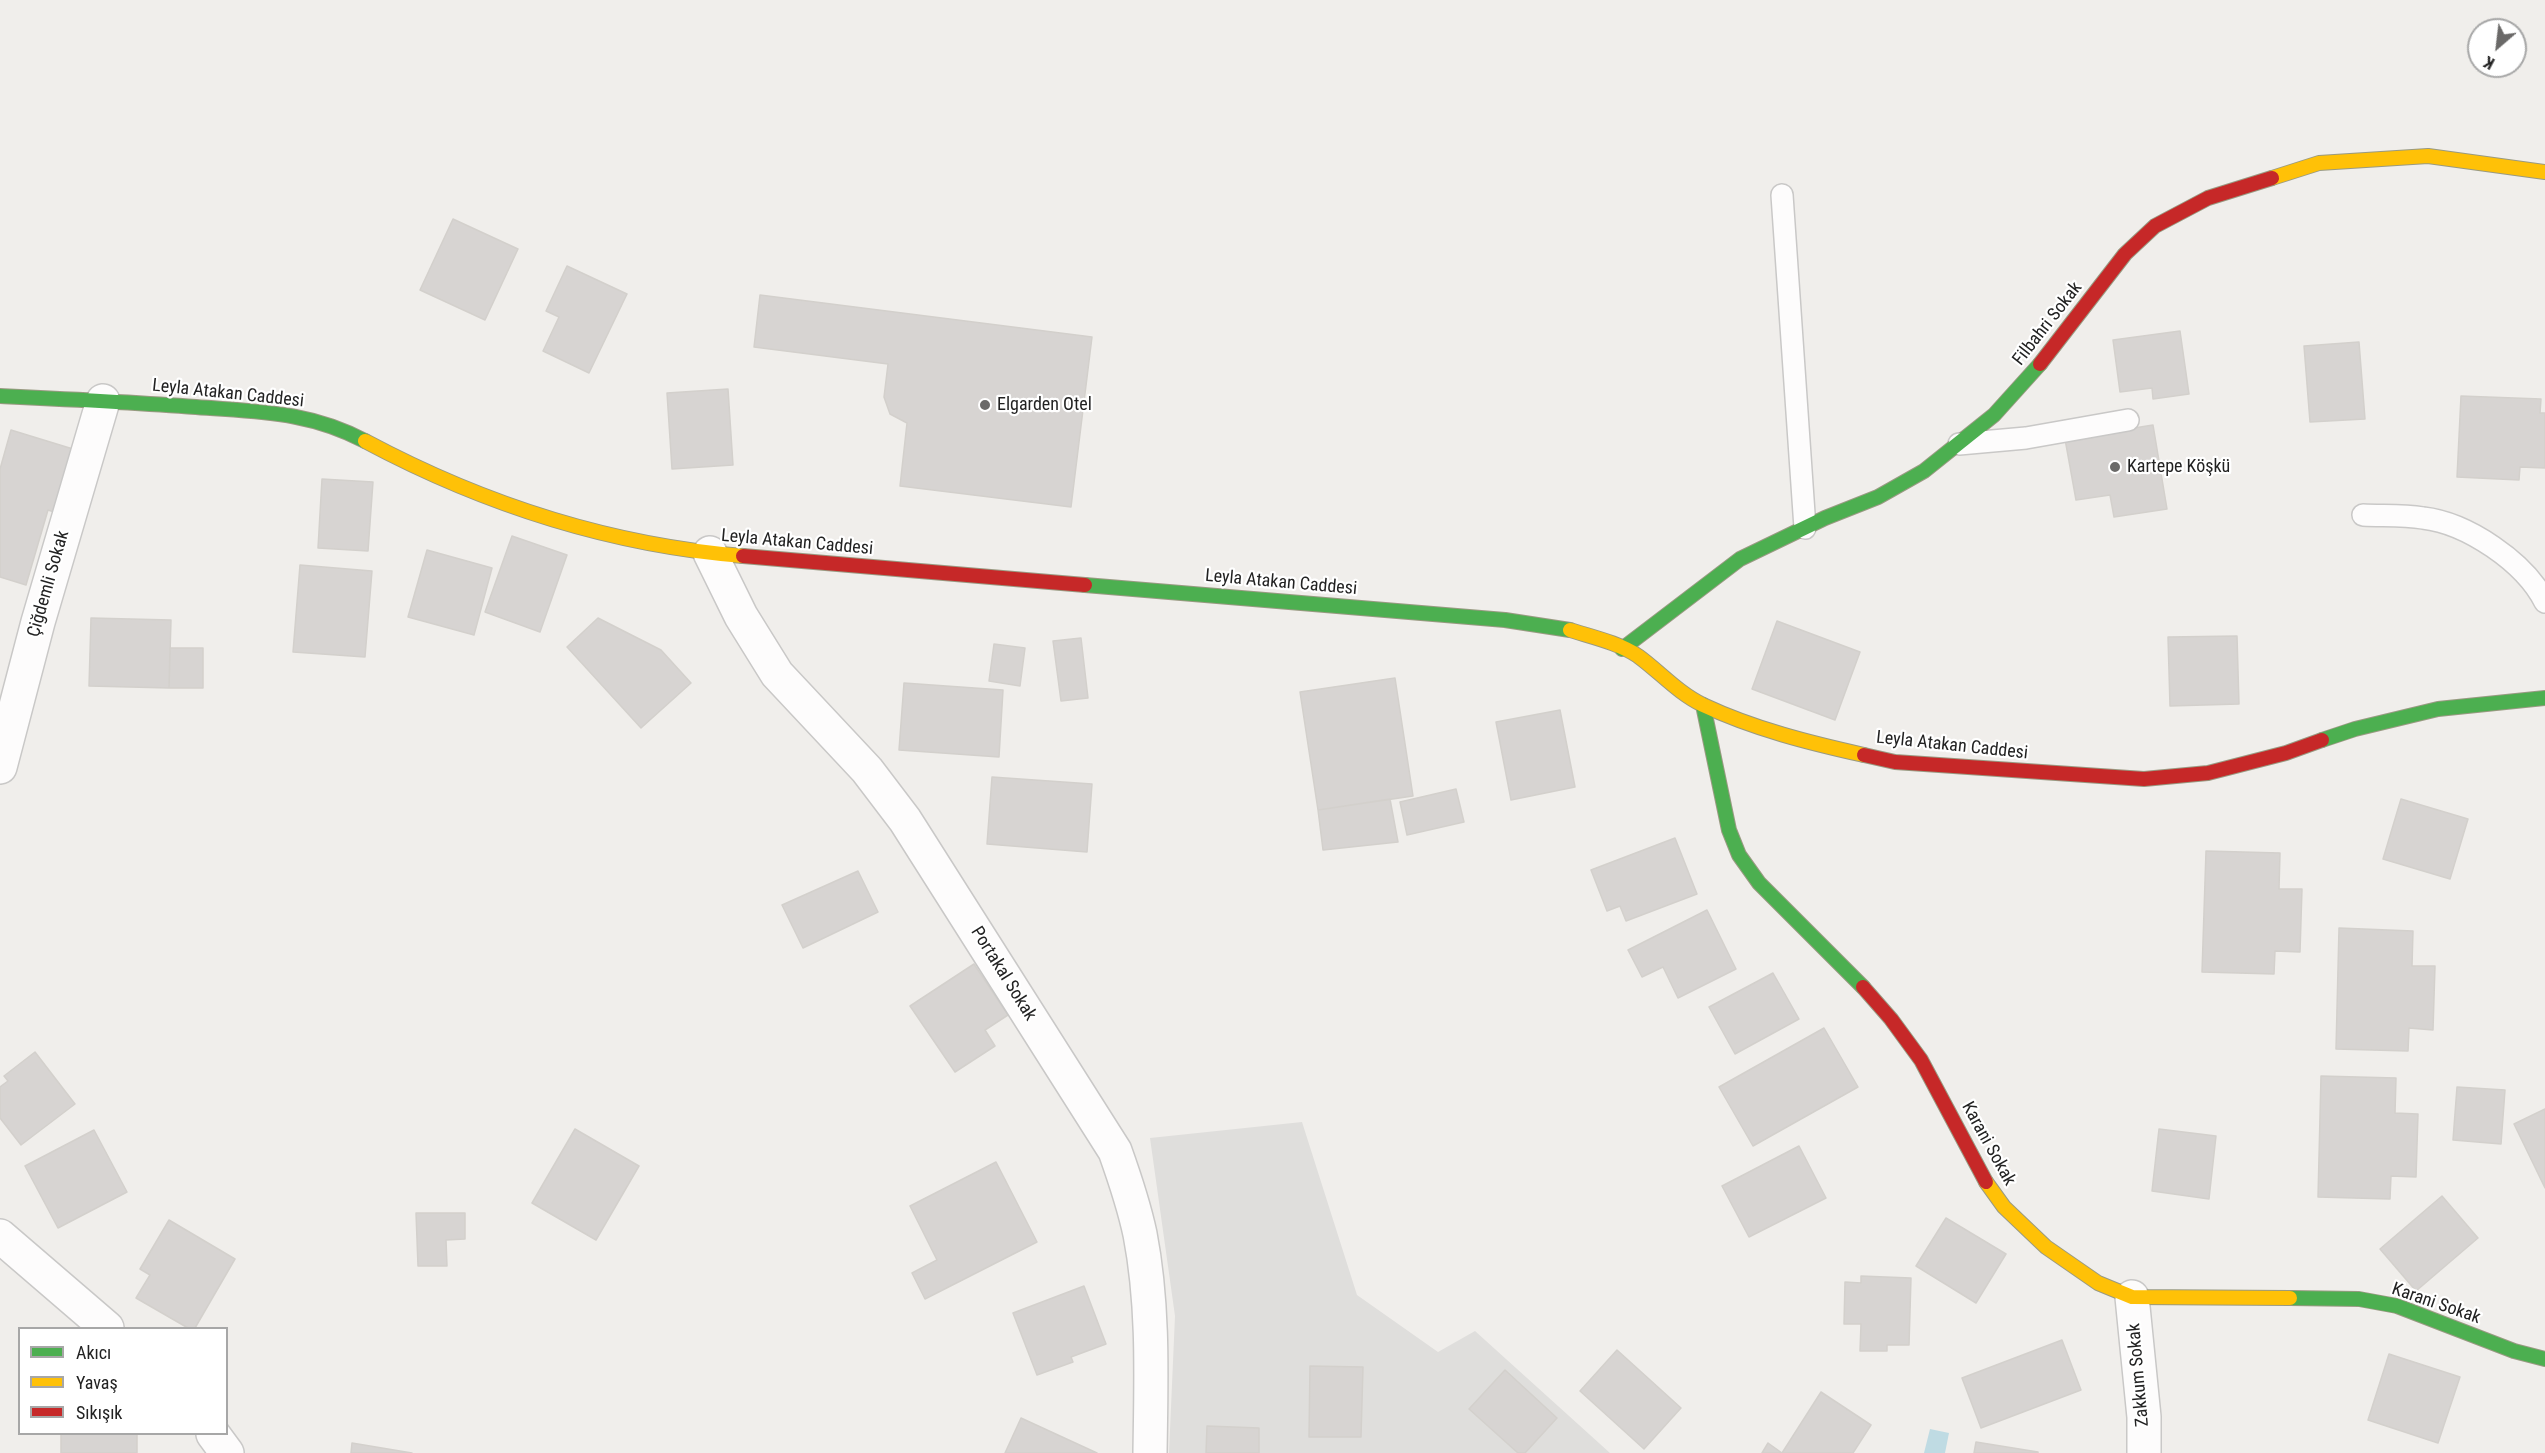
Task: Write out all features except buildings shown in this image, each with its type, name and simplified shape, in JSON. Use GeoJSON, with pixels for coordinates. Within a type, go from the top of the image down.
{"type":"FeatureCollection","features":[{"type":"Feature","properties":{"kind":"main road","name":"Filbahri Sokak"},"geometry":{"type":"LineString","coordinates":[[1622,649],[1740,559],[1878,497],[1924,471],[1994,415],[2033,373],[2125,254],[2155,226],[2208,198],[2319,163],[2428,156],[2545,172]]}},
{"type":"Feature","properties":{"kind":"main road","name":"Leyla Atakan Caddesi"},"geometry":{"type":"LineString","coordinates":[[0,396],[186,405],[308,418],[336,428],[426,474],[501,503],[581,527],[662,547],[710,553],[1505,620],[1562,628],[1599,639],[1636,655],[1682,692],[1703,705],[1751,724],[1815,744],[1896,762],[2062,775],[2144,778],[2208,773],[2286,753],[2355,729],[2438,709],[2545,698]]}},
{"type":"Feature","properties":{"kind":"main road","name":"Karani Sokak"},"geometry":{"type":"LineString","coordinates":[[1703,705],[1729,830],[1739,855],[1759,882],[1860,984],[1891,1019],[1921,1060],[1986,1182],[2004,1207],[2046,1247],[2071,1266],[2098,1282],[2132,1297],[2359,1299],[2397,1306],[2514,1351],[2545,1359]]}},
{"type":"Feature","properties":{"kind":"street","name":"Çiğdemli Sokak"},"geometry":{"type":"LineString","coordinates":[[0,767],[38,622],[103,401]]}},
{"type":"Feature","properties":{"kind":"street","name":"Portakal Sokak"},"geometry":{"type":"LineString","coordinates":[[710,553],[746,625],[777,674],[867,770],[905,820],[1115,1151],[1141,1237],[1151,1357],[1150,1453]]}},
{"type":"Feature","properties":{"kind":"street"},"geometry":{"type":"LineString","coordinates":[[0,1236],[105,1327]]}},
{"type":"Feature","properties":{"kind":"street","name":"Zakkum Sokak"},"geometry":{"type":"LineString","coordinates":[[2132,1297],[2144,1417],[2144,1453]]}},
{"type":"Feature","properties":{"kind":"street"},"geometry":{"type":"LineString","coordinates":[[214,1435],[226,1453]]}},
{"type":"Feature","properties":{"kind":"lane"},"geometry":{"type":"LineString","coordinates":[[1782,195],[1805,528]]}},
{"type":"Feature","properties":{"kind":"lane"},"geometry":{"type":"LineString","coordinates":[[1958,444],[2026,438],[2128,420]]}},
{"type":"Feature","properties":{"kind":"lane"},"geometry":{"type":"LineString","coordinates":[[2363,515],[2424,518],[2454,526],[2514,562],[2540,592],[2545,602]]}},
{"type":"Feature","properties":{"kind":"shaded area"},"geometry":{"type":"Polygon","coordinates":[[[1302,1122],[1357,1295],[1438,1352],[1475,1331],[1610,1453],[1169,1453],[1175,1316],[1150,1138],[1302,1122]]]}},
{"type":"Feature","properties":{"kind":"water"},"geometry":{"type":"Polygon","coordinates":[[[1930,1429],[1949,1433],[1945,1453],[1924,1453],[1930,1429]]]}},
{"type":"Feature","properties":{"kind":"traffic: fast"},"geometry":{"type":"LineString","coordinates":[[1622,649],[1740,559],[1825,518],[1878,497],[1924,471],[1994,415],[2040,364]]}},
{"type":"Feature","properties":{"kind":"traffic: fast"},"geometry":{"type":"LineString","coordinates":[[0,396],[262,412],[303,418],[344,431],[365,441]]}},
{"type":"Feature","properties":{"kind":"traffic: fast"},"geometry":{"type":"LineString","coordinates":[[1085,585],[1505,620],[1570,630]]}},
{"type":"Feature","properties":{"kind":"traffic: fast"},"geometry":{"type":"LineString","coordinates":[[2322,740],[2355,729],[2438,709],[2545,698]]}},
{"type":"Feature","properties":{"kind":"traffic: fast"},"geometry":{"type":"LineString","coordinates":[[1703,705],[1729,830],[1739,855],[1759,883],[1863,987]]}},
{"type":"Feature","properties":{"kind":"traffic: fast"},"geometry":{"type":"LineString","coordinates":[[2290,1298],[2359,1299],[2397,1306],[2514,1351],[2545,1359]]}},
{"type":"Feature","properties":{"kind":"traffic: slow"},"geometry":{"type":"LineString","coordinates":[[2272,178],[2319,163],[2428,156],[2545,172]]}},
{"type":"Feature","properties":{"kind":"traffic: slow"},"geometry":{"type":"LineString","coordinates":[[365,441],[455,484],[548,518],[644,542],[743,556]]}},
{"type":"Feature","properties":{"kind":"traffic: slow"},"geometry":{"type":"LineString","coordinates":[[1570,630],[1631,651],[1685,695],[1722,714],[1823,746],[1864,755]]}},
{"type":"Feature","properties":{"kind":"traffic: slow"},"geometry":{"type":"LineString","coordinates":[[1986,1182],[2004,1207],[2046,1247],[2098,1283],[2132,1297],[2290,1298]]}},
{"type":"Feature","properties":{"kind":"traffic: jam"},"geometry":{"type":"LineString","coordinates":[[2040,364],[2125,254],[2155,226],[2208,198],[2272,178]]}},
{"type":"Feature","properties":{"kind":"traffic: jam"},"geometry":{"type":"LineString","coordinates":[[743,556],[1085,585]]}},
{"type":"Feature","properties":{"kind":"traffic: jam"},"geometry":{"type":"LineString","coordinates":[[1864,755],[1895,762],[2144,779],[2208,773],[2286,753],[2322,740]]}},
{"type":"Feature","properties":{"kind":"traffic: jam"},"geometry":{"type":"LineString","coordinates":[[1863,987],[1891,1019],[1921,1060],[1986,1182]]}},
{"type":"Feature","properties":{"kind":"place","name":"Elgarden Otel"},"geometry":{"type":"Point","coordinates":[985,405]}},
{"type":"Feature","properties":{"kind":"place","name":"Kartepe Köşkü"},"geometry":{"type":"Point","coordinates":[2115,467]}}]}
